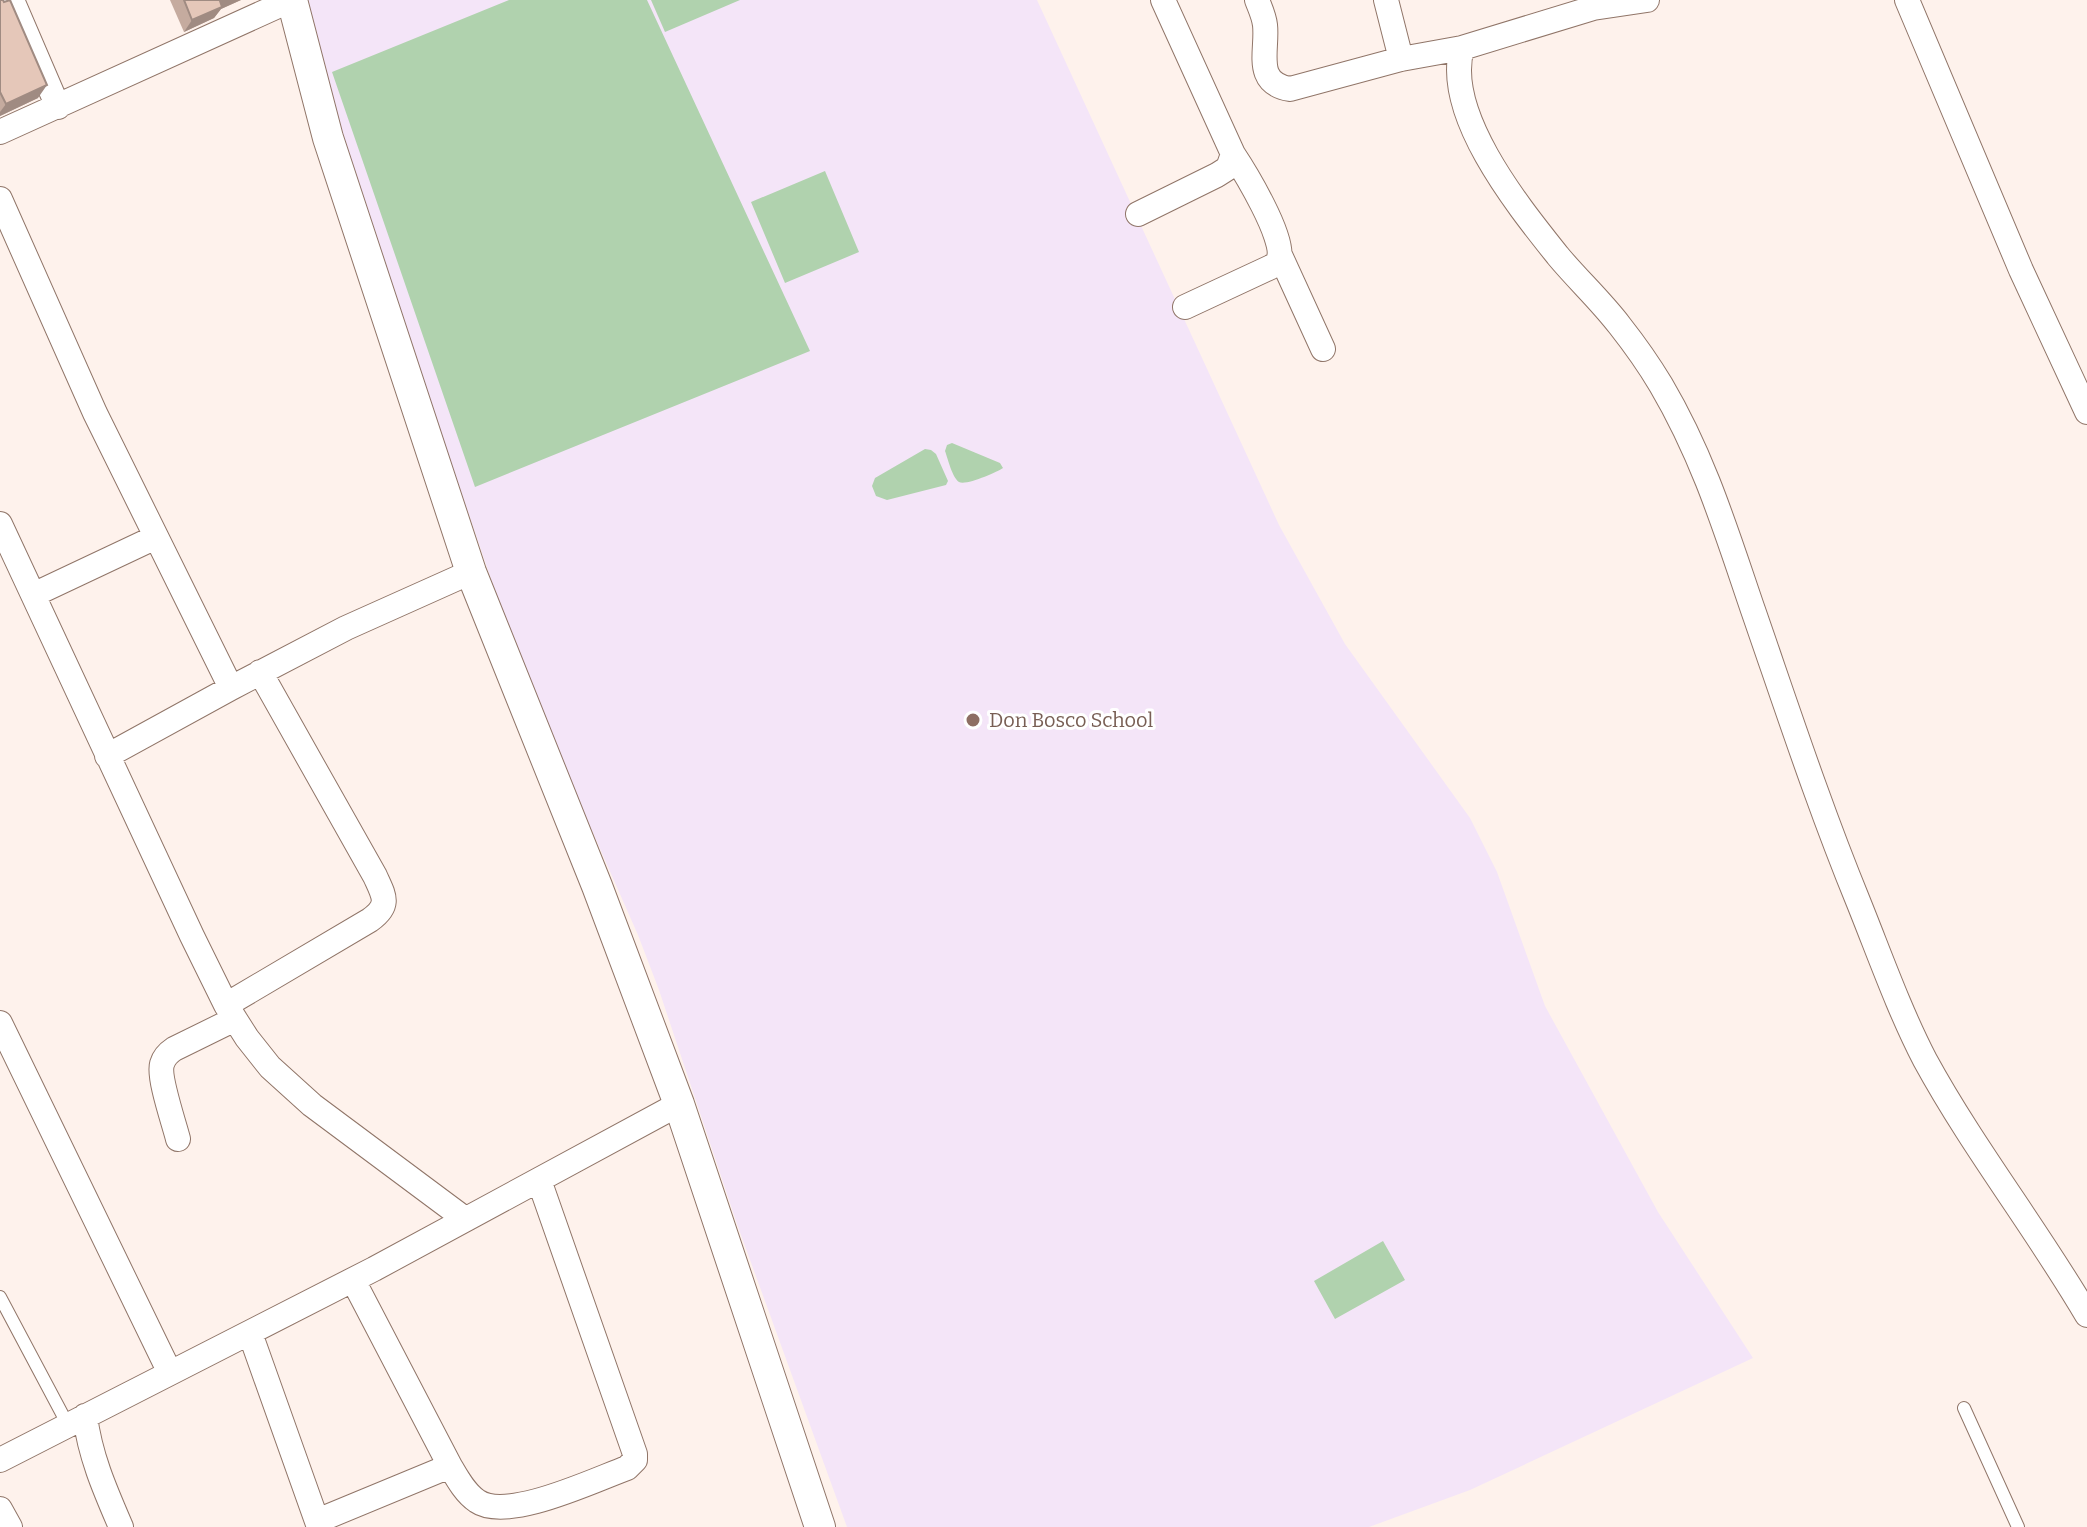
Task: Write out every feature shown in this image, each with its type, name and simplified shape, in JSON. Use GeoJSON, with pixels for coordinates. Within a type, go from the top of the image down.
{"type":"FeatureCollection","features":[{"type":"Feature","properties":{"kind":"street"},"geometry":{"type":"LineString","coordinates":[[12,0],[58,107]]}},
{"type":"Feature","properties":{"kind":"street"},"geometry":{"type":"LineString","coordinates":[[0,132],[292,0],[328,138],[471,572],[597,886],[679,1104],[820,1527]]}},
{"type":"Feature","properties":{"kind":"street"},"geometry":{"type":"LineString","coordinates":[[1163,0],[1233,154],[1256,191],[1272,226],[1280,255],[1323,349]]}},
{"type":"Feature","properties":{"kind":"street"},"geometry":{"type":"LineString","coordinates":[[1257,0],[1266,29],[1263,63],[1273,81],[1290,89],[1401,59],[1462,48],[1591,4],[1647,0]]}},
{"type":"Feature","properties":{"kind":"street"},"geometry":{"type":"LineString","coordinates":[[1386,0],[1401,59]]}},
{"type":"Feature","properties":{"kind":"street"},"geometry":{"type":"LineString","coordinates":[[1907,0],[2021,270],[2087,412]]}},
{"type":"Feature","properties":{"kind":"street"},"geometry":{"type":"LineString","coordinates":[[1462,48],[1458,62],[1461,97],[1470,122],[1498,176],[1559,257],[1619,324],[1685,426],[1708,477],[1856,897],[1918,1045],[1963,1125],[2087,1315]]}},
{"type":"Feature","properties":{"kind":"street"},"geometry":{"type":"LineString","coordinates":[[1138,214],[1217,175],[1228,168],[1233,154]]}},
{"type":"Feature","properties":{"kind":"street"},"geometry":{"type":"LineString","coordinates":[[0,199],[95,413],[231,688]]}},
{"type":"Feature","properties":{"kind":"street"},"geometry":{"type":"LineString","coordinates":[[1185,307],[1271,267],[1280,255]]}},
{"type":"Feature","properties":{"kind":"street"},"geometry":{"type":"LineString","coordinates":[[2,536],[33,595],[230,1012],[247,1038],[270,1067],[312,1105],[465,1219]]}},
{"type":"Feature","properties":{"kind":"street"},"geometry":{"type":"LineString","coordinates":[[33,595],[156,537]]}},
{"type":"Feature","properties":{"kind":"street"},"geometry":{"type":"LineString","coordinates":[[107,756],[346,628],[471,572]]}},
{"type":"Feature","properties":{"kind":"street"},"geometry":{"type":"LineString","coordinates":[[178,1139],[162,1078],[165,1056],[370,920],[382,910],[384,903],[384,894],[375,876],[260,672]]}},
{"type":"Feature","properties":{"kind":"street"},"geometry":{"type":"LineString","coordinates":[[0,1023],[175,1371]]}},
{"type":"Feature","properties":{"kind":"street"},"geometry":{"type":"LineString","coordinates":[[0,1460],[353,1280],[679,1104]]}},
{"type":"Feature","properties":{"kind":"street"},"geometry":{"type":"LineString","coordinates":[[353,1280],[450,1466],[466,1491],[478,1502],[496,1508],[510,1507],[545,1498],[627,1468],[635,1460],[635,1454],[539,1180]]}},
{"type":"Feature","properties":{"kind":"street"},"geometry":{"type":"LineString","coordinates":[[136,1270],[175,1371]]}},
{"type":"Feature","properties":{"kind":"street"},"geometry":{"type":"LineString","coordinates":[[250,1333],[318,1524],[450,1466]]}},
{"type":"Feature","properties":{"kind":"street"},"geometry":{"type":"LineString","coordinates":[[76,1420],[88,1440],[96,1469],[121,1527]]}},
{"type":"Feature","properties":{"kind":"street"},"geometry":{"type":"LineString","coordinates":[[0,1509],[10,1527]]}},
{"type":"Feature","properties":{"kind":"lane"},"geometry":{"type":"LineString","coordinates":[[0,1297],[76,1420]]}},
{"type":"Feature","properties":{"kind":"lane"},"geometry":{"type":"LineString","coordinates":[[1964,1408],[2018,1527]]}},
{"type":"Feature","properties":{"kind":"shaded area","name":"Don Bosco School"},"geometry":{"type":"Polygon","coordinates":[[[304,0],[1037,0],[1279,525],[1345,644],[1470,818],[1497,872],[1545,1006],[1658,1212],[1753,1358],[1470,1490],[1369,1527],[847,1527],[737,1224],[659,990],[505,620],[346,155],[304,0]]]}},
{"type":"Feature","properties":{"kind":"green space"},"geometry":{"type":"Polygon","coordinates":[[[509,0],[647,0],[810,351],[475,487],[332,72],[509,0]]]}},
{"type":"Feature","properties":{"kind":"green space"},"geometry":{"type":"Polygon","coordinates":[[[651,0],[740,0],[665,32],[651,0]]]}},
{"type":"Feature","properties":{"kind":"green space"},"geometry":{"type":"Polygon","coordinates":[[[825,171],[859,252],[785,283],[751,202],[825,171]]]}},
{"type":"Feature","properties":{"kind":"green space"},"geometry":{"type":"Polygon","coordinates":[[[952,443],[1000,463],[1003,468],[974,480],[959,482],[945,451],[947,445],[952,443]]]}},
{"type":"Feature","properties":{"kind":"green space"},"geometry":{"type":"Polygon","coordinates":[[[925,449],[936,454],[948,481],[946,485],[887,500],[876,496],[872,486],[875,478],[925,449]]]}},
{"type":"Feature","properties":{"kind":"green space"},"geometry":{"type":"Polygon","coordinates":[[[1383,1241],[1405,1280],[1335,1319],[1314,1281],[1383,1241]]]}},
{"type":"Feature","properties":{"kind":"building"},"geometry":{"type":"Polygon","coordinates":[[[0,0],[10,0],[47,85],[6,104],[0,92],[0,0]]]}},
{"type":"Feature","properties":{"kind":"building"},"geometry":{"type":"Polygon","coordinates":[[[184,0],[223,0],[220,1],[222,7],[192,20],[184,0]]]}},
{"type":"Feature","properties":{"kind":"place","name":"Don Bosco School"},"geometry":{"type":"Point","coordinates":[973,720]}}]}
